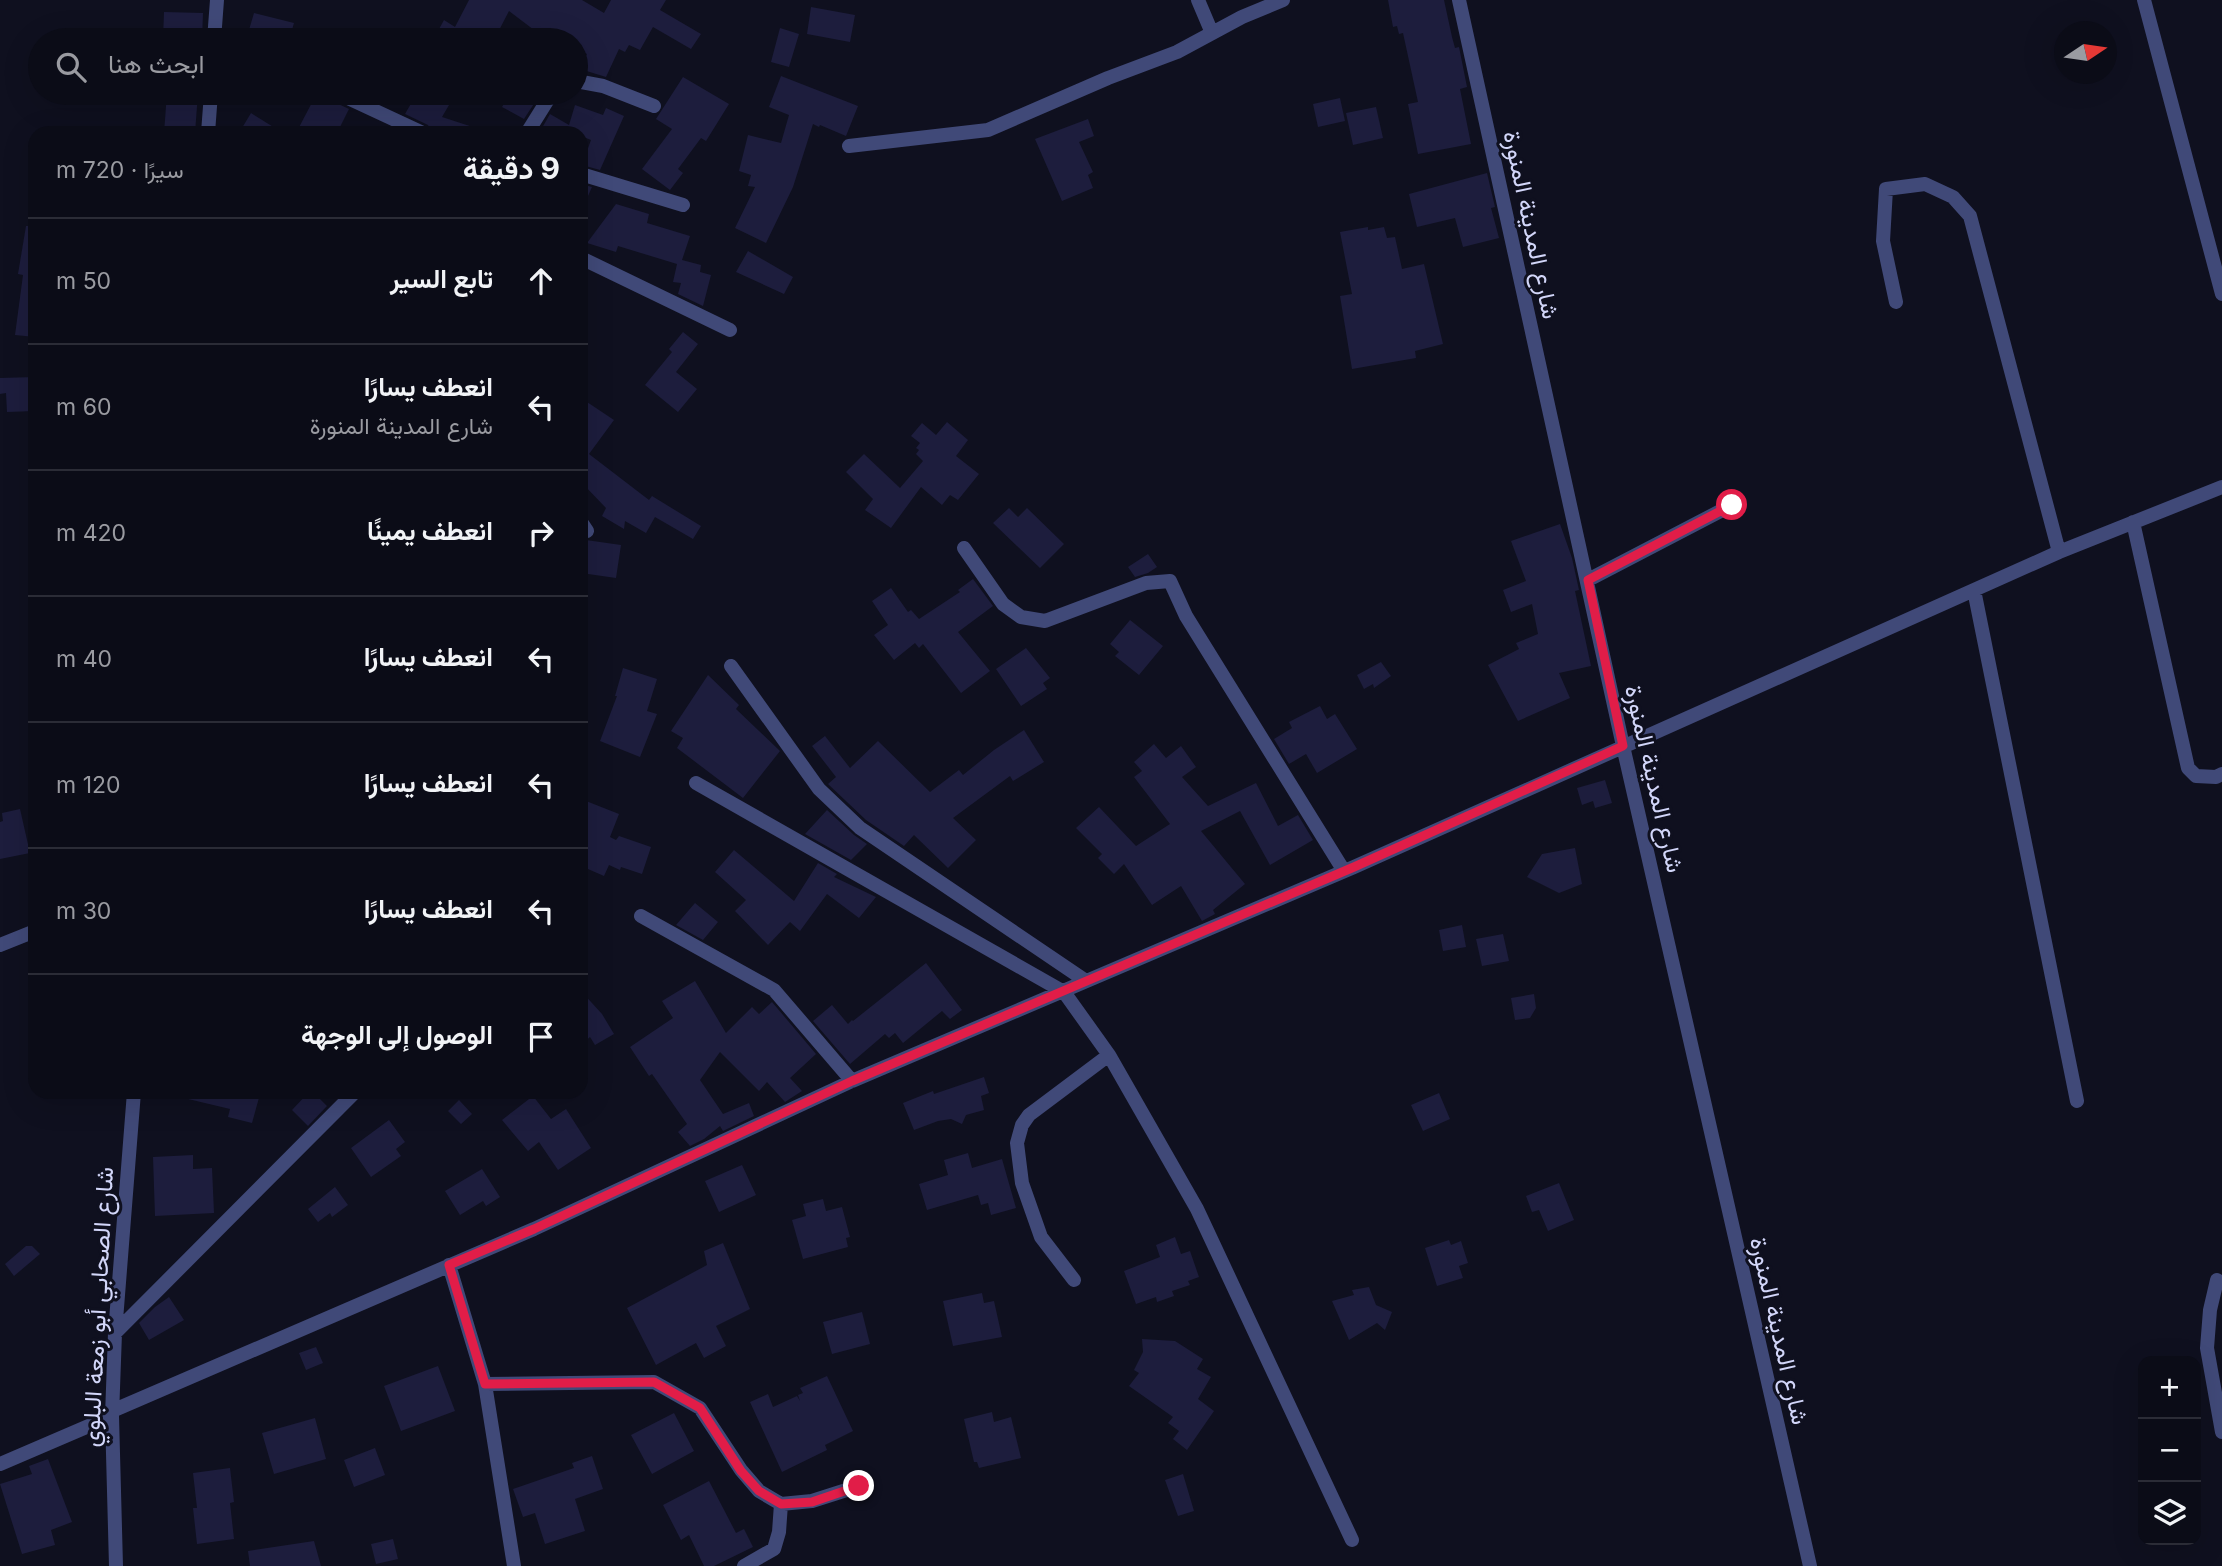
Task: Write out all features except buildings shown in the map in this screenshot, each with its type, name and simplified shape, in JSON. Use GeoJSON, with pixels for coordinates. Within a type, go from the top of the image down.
{"type":"FeatureCollection","features":[{"type":"Feature","properties":{"kind":"street"},"geometry":{"type":"LineString","coordinates":[[215,28],[218,0]]}},
{"type":"Feature","properties":{"kind":"street"},"geometry":{"type":"LineString","coordinates":[[1198,0],[1213,33]]}},
{"type":"Feature","properties":{"kind":"street"},"geometry":{"type":"LineString","coordinates":[[849,146],[988,130],[1108,78],[1177,52],[1283,0]]}},
{"type":"Feature","properties":{"kind":"street"},"geometry":{"type":"LineString","coordinates":[[2144,0],[2222,294]]}},
{"type":"Feature","properties":{"kind":"street","name":"شارع المدينة المنورة"},"geometry":{"type":"LineString","coordinates":[[1464,3],[1623,746],[1810,1566]]}},
{"type":"Feature","properties":{"kind":"street"},"geometry":{"type":"LineString","coordinates":[[588,83],[603,86],[654,106]]}},
{"type":"Feature","properties":{"kind":"street"},"geometry":{"type":"LineString","coordinates":[[209,126],[210,105]]}},
{"type":"Feature","properties":{"kind":"street"},"geometry":{"type":"LineString","coordinates":[[363,105],[408,126]]}},
{"type":"Feature","properties":{"kind":"street"},"geometry":{"type":"LineString","coordinates":[[531,126],[544,105]]}},
{"type":"Feature","properties":{"kind":"street"},"geometry":{"type":"LineString","coordinates":[[588,176],[683,205]]}},
{"type":"Feature","properties":{"kind":"street"},"geometry":{"type":"LineString","coordinates":[[1896,302],[1883,241],[1886,189],[1925,184],[1953,197],[1970,216],[2059,552]]}},
{"type":"Feature","properties":{"kind":"street"},"geometry":{"type":"LineString","coordinates":[[588,261],[730,330]]}},
{"type":"Feature","properties":{"kind":"street"},"geometry":{"type":"LineString","coordinates":[[0,1464],[534,1229],[852,1081],[1344,871],[2059,552],[2222,487]]}},
{"type":"Feature","properties":{"kind":"street"},"geometry":{"type":"LineString","coordinates":[[1588,580],[1732,505]]}},
{"type":"Feature","properties":{"kind":"street"},"geometry":{"type":"LineString","coordinates":[[2133,522],[2188,768],[2196,776],[2216,777],[2222,774]]}},
{"type":"Feature","properties":{"kind":"street"},"geometry":{"type":"LineString","coordinates":[[964,548],[1003,604],[1021,617],[1033,620],[1045,621],[1146,583],[1170,581],[1186,616],[1344,871]]}},
{"type":"Feature","properties":{"kind":"street"},"geometry":{"type":"LineString","coordinates":[[1973,590],[2077,1101]]}},
{"type":"Feature","properties":{"kind":"street"},"geometry":{"type":"LineString","coordinates":[[731,666],[819,789],[860,828],[1086,981]]}},
{"type":"Feature","properties":{"kind":"street"},"geometry":{"type":"LineString","coordinates":[[696,783],[1064,992],[1109,1055],[1197,1209],[1352,1540]]}},
{"type":"Feature","properties":{"kind":"street"},"geometry":{"type":"LineString","coordinates":[[640,916],[774,990],[852,1081]]}},
{"type":"Feature","properties":{"kind":"street"},"geometry":{"type":"LineString","coordinates":[[0,945],[28,933]]}},
{"type":"Feature","properties":{"kind":"street"},"geometry":{"type":"LineString","coordinates":[[1074,1280],[1041,1237],[1023,1183],[1017,1143],[1021,1125],[1029,1115],[1109,1055]]}},
{"type":"Feature","properties":{"kind":"street","name":"شارع الصحابي أبو زمعة البلوي"},"geometry":{"type":"LineString","coordinates":[[116,1566],[112,1414],[115,1333],[133,1099]]}},
{"type":"Feature","properties":{"kind":"street"},"geometry":{"type":"LineString","coordinates":[[115,1333],[348,1099]]}},
{"type":"Feature","properties":{"kind":"street"},"geometry":{"type":"LineString","coordinates":[[449,1265],[485,1384],[514,1566]]}},
{"type":"Feature","properties":{"kind":"street"},"geometry":{"type":"LineString","coordinates":[[2217,1280],[2210,1310],[2207,1348],[2222,1432]]}},
{"type":"Feature","properties":{"kind":"street"},"geometry":{"type":"LineString","coordinates":[[485,1384],[654,1382],[700,1408],[741,1471],[759,1491],[781,1504],[812,1502],[859,1486]]}},
{"type":"Feature","properties":{"kind":"street"},"geometry":{"type":"LineString","coordinates":[[744,1566],[774,1549],[779,1532],[781,1504]]}},
{"type":"Feature","properties":{"kind":"route"},"geometry":{"type":"LineString","coordinates":[[859,1486],[812,1502],[781,1504],[759,1491],[741,1471],[700,1408],[654,1382],[485,1384],[449,1265],[534,1229],[852,1081],[1354,867],[1623,746],[1588,580],[1732,505]]}}]}
